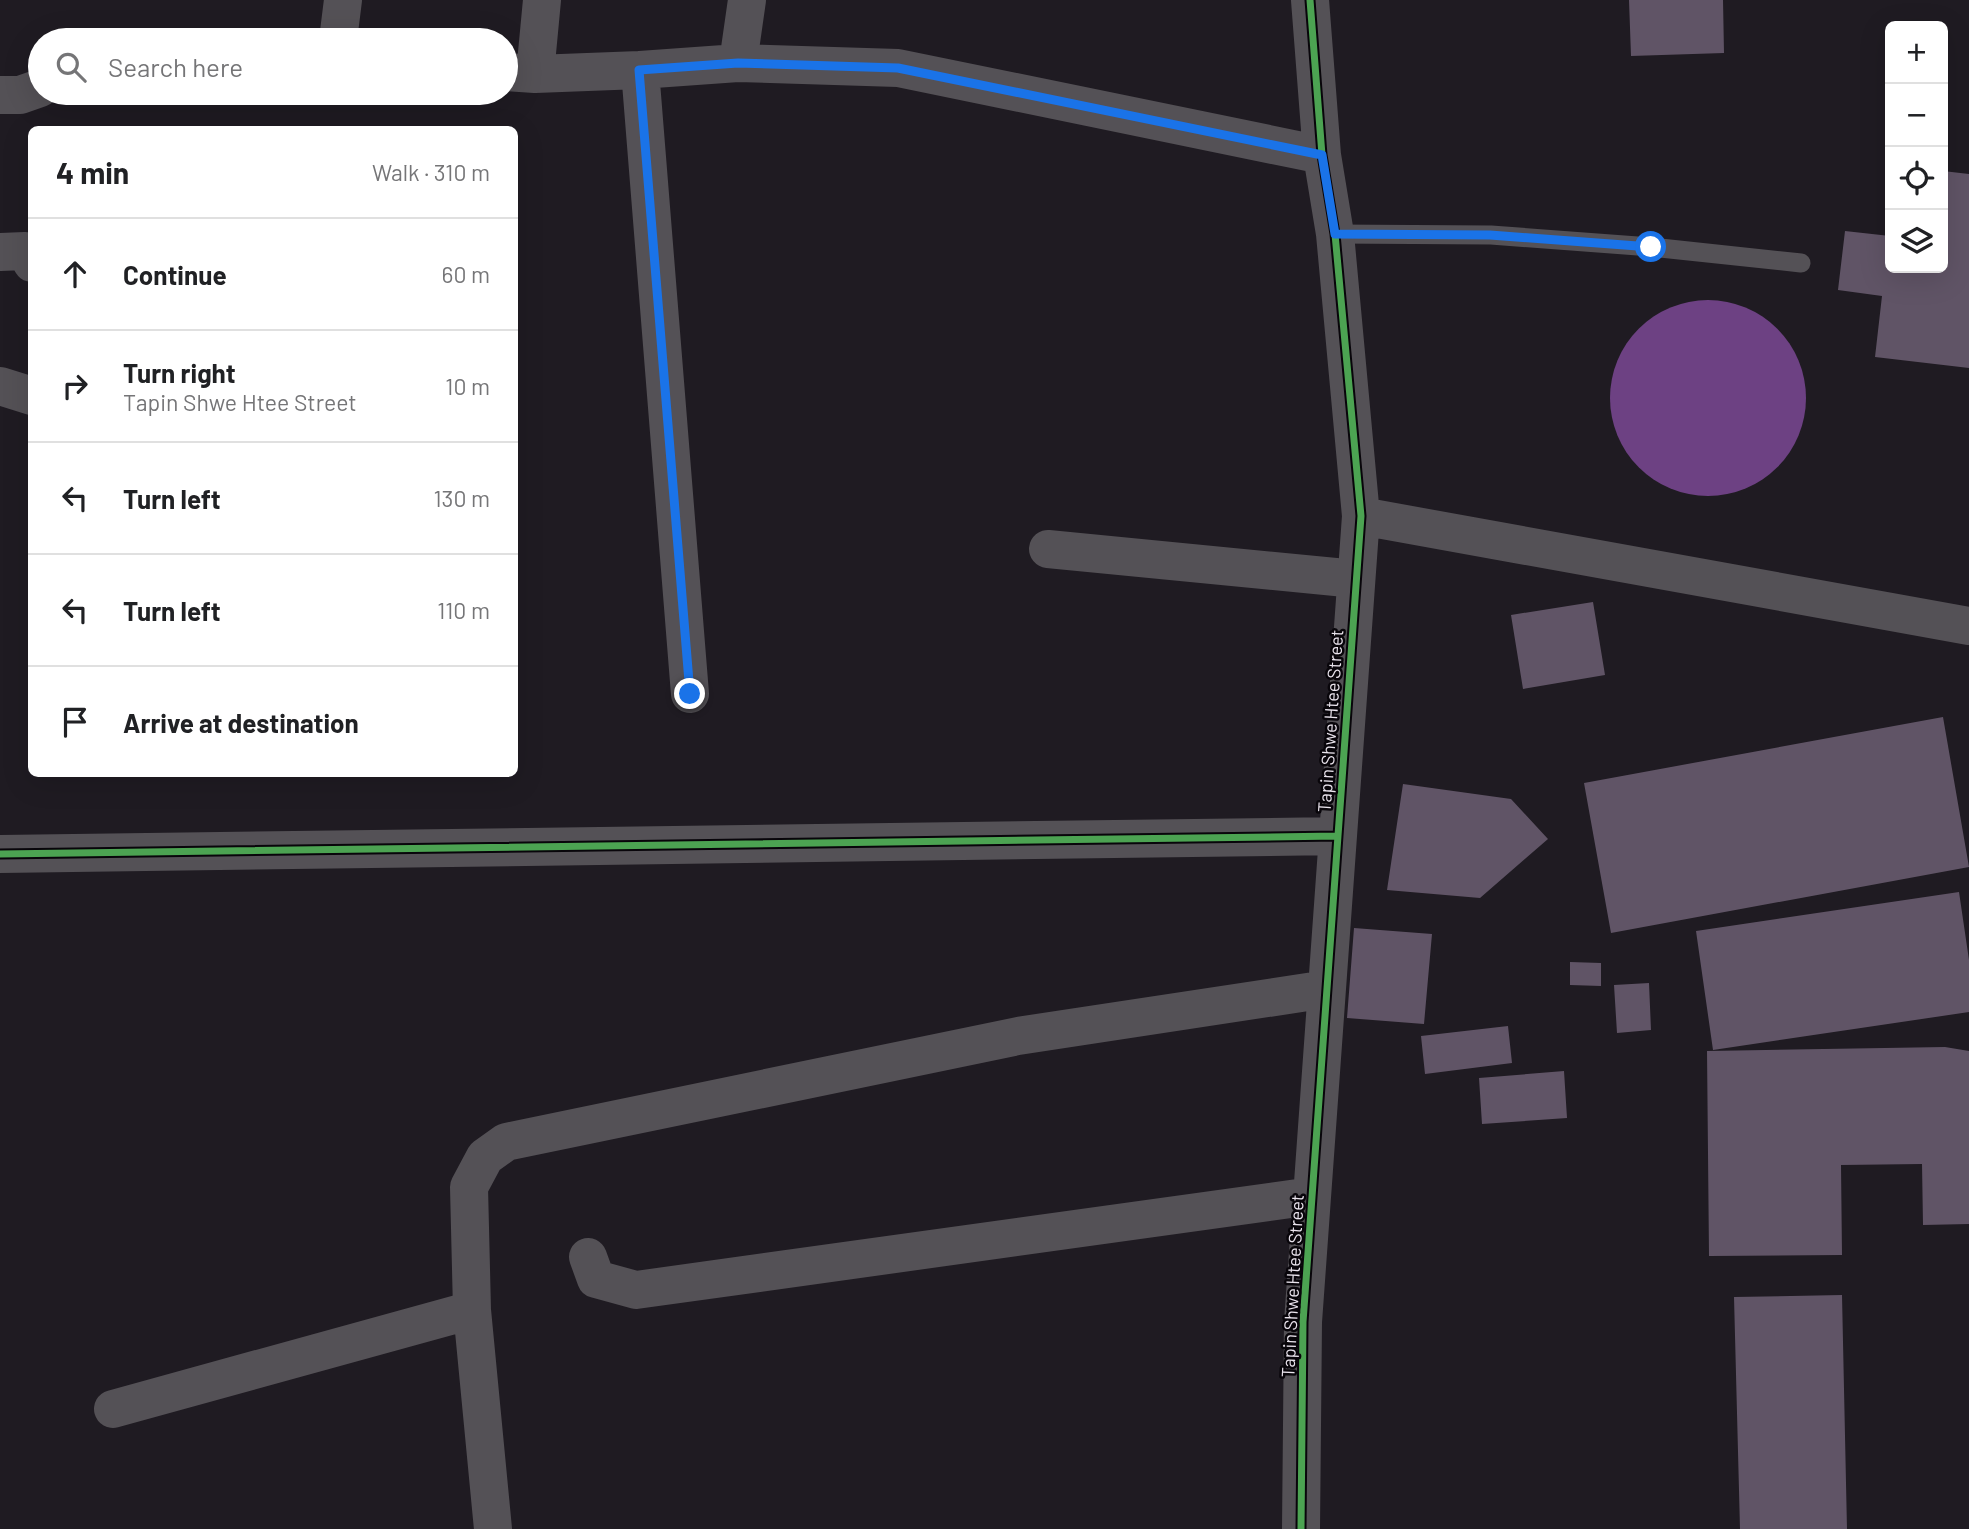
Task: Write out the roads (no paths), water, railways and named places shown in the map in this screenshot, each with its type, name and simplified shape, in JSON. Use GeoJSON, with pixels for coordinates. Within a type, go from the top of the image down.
{"type":"FeatureCollection","features":[{"type":"Feature","properties":{"kind":"street"},"geometry":{"type":"LineString","coordinates":[[340,28],[343,0]]}},
{"type":"Feature","properties":{"kind":"street"},"geometry":{"type":"LineString","coordinates":[[542,0],[520,73],[639,70],[738,63],[898,68],[1322,155]]}},
{"type":"Feature","properties":{"kind":"street"},"geometry":{"type":"LineString","coordinates":[[738,63],[747,0]]}},
{"type":"Feature","properties":{"kind":"street","name":"Tapin Shwe Htee Street"},"geometry":{"type":"LineString","coordinates":[[1301,1529],[1303,1322],[1362,516],[1335,234],[1322,155],[1310,0]]}},
{"type":"Feature","properties":{"kind":"street"},"geometry":{"type":"LineString","coordinates":[[639,70],[690,694]]}},
{"type":"Feature","properties":{"kind":"street"},"geometry":{"type":"LineString","coordinates":[[0,95],[28,92]]}},
{"type":"Feature","properties":{"kind":"street"},"geometry":{"type":"LineString","coordinates":[[0,252],[25,251],[28,256]]}},
{"type":"Feature","properties":{"kind":"street"},"geometry":{"type":"LineString","coordinates":[[0,386],[28,395]]}},
{"type":"Feature","properties":{"kind":"street"},"geometry":{"type":"LineString","coordinates":[[1362,516],[1969,626]]}},
{"type":"Feature","properties":{"kind":"street"},"geometry":{"type":"LineString","coordinates":[[1048,549],[1356,579]]}},
{"type":"Feature","properties":{"kind":"street"},"geometry":{"type":"LineString","coordinates":[[0,854],[1338,836]]}},
{"type":"Feature","properties":{"kind":"street"},"geometry":{"type":"LineString","coordinates":[[493,1529],[472,1310],[469,1187],[485,1157],[506,1142],[1018,1036],[1327,989]]}},
{"type":"Feature","properties":{"kind":"street"},"geometry":{"type":"LineString","coordinates":[[588,1257],[596,1279],[636,1290],[1312,1196]]}},
{"type":"Feature","properties":{"kind":"street"},"geometry":{"type":"LineString","coordinates":[[113,1409],[472,1310]]}},
{"type":"Feature","properties":{"kind":"lane"},"geometry":{"type":"LineString","coordinates":[[1335,234],[1490,235],[1651,247],[1801,263]]}}]}
